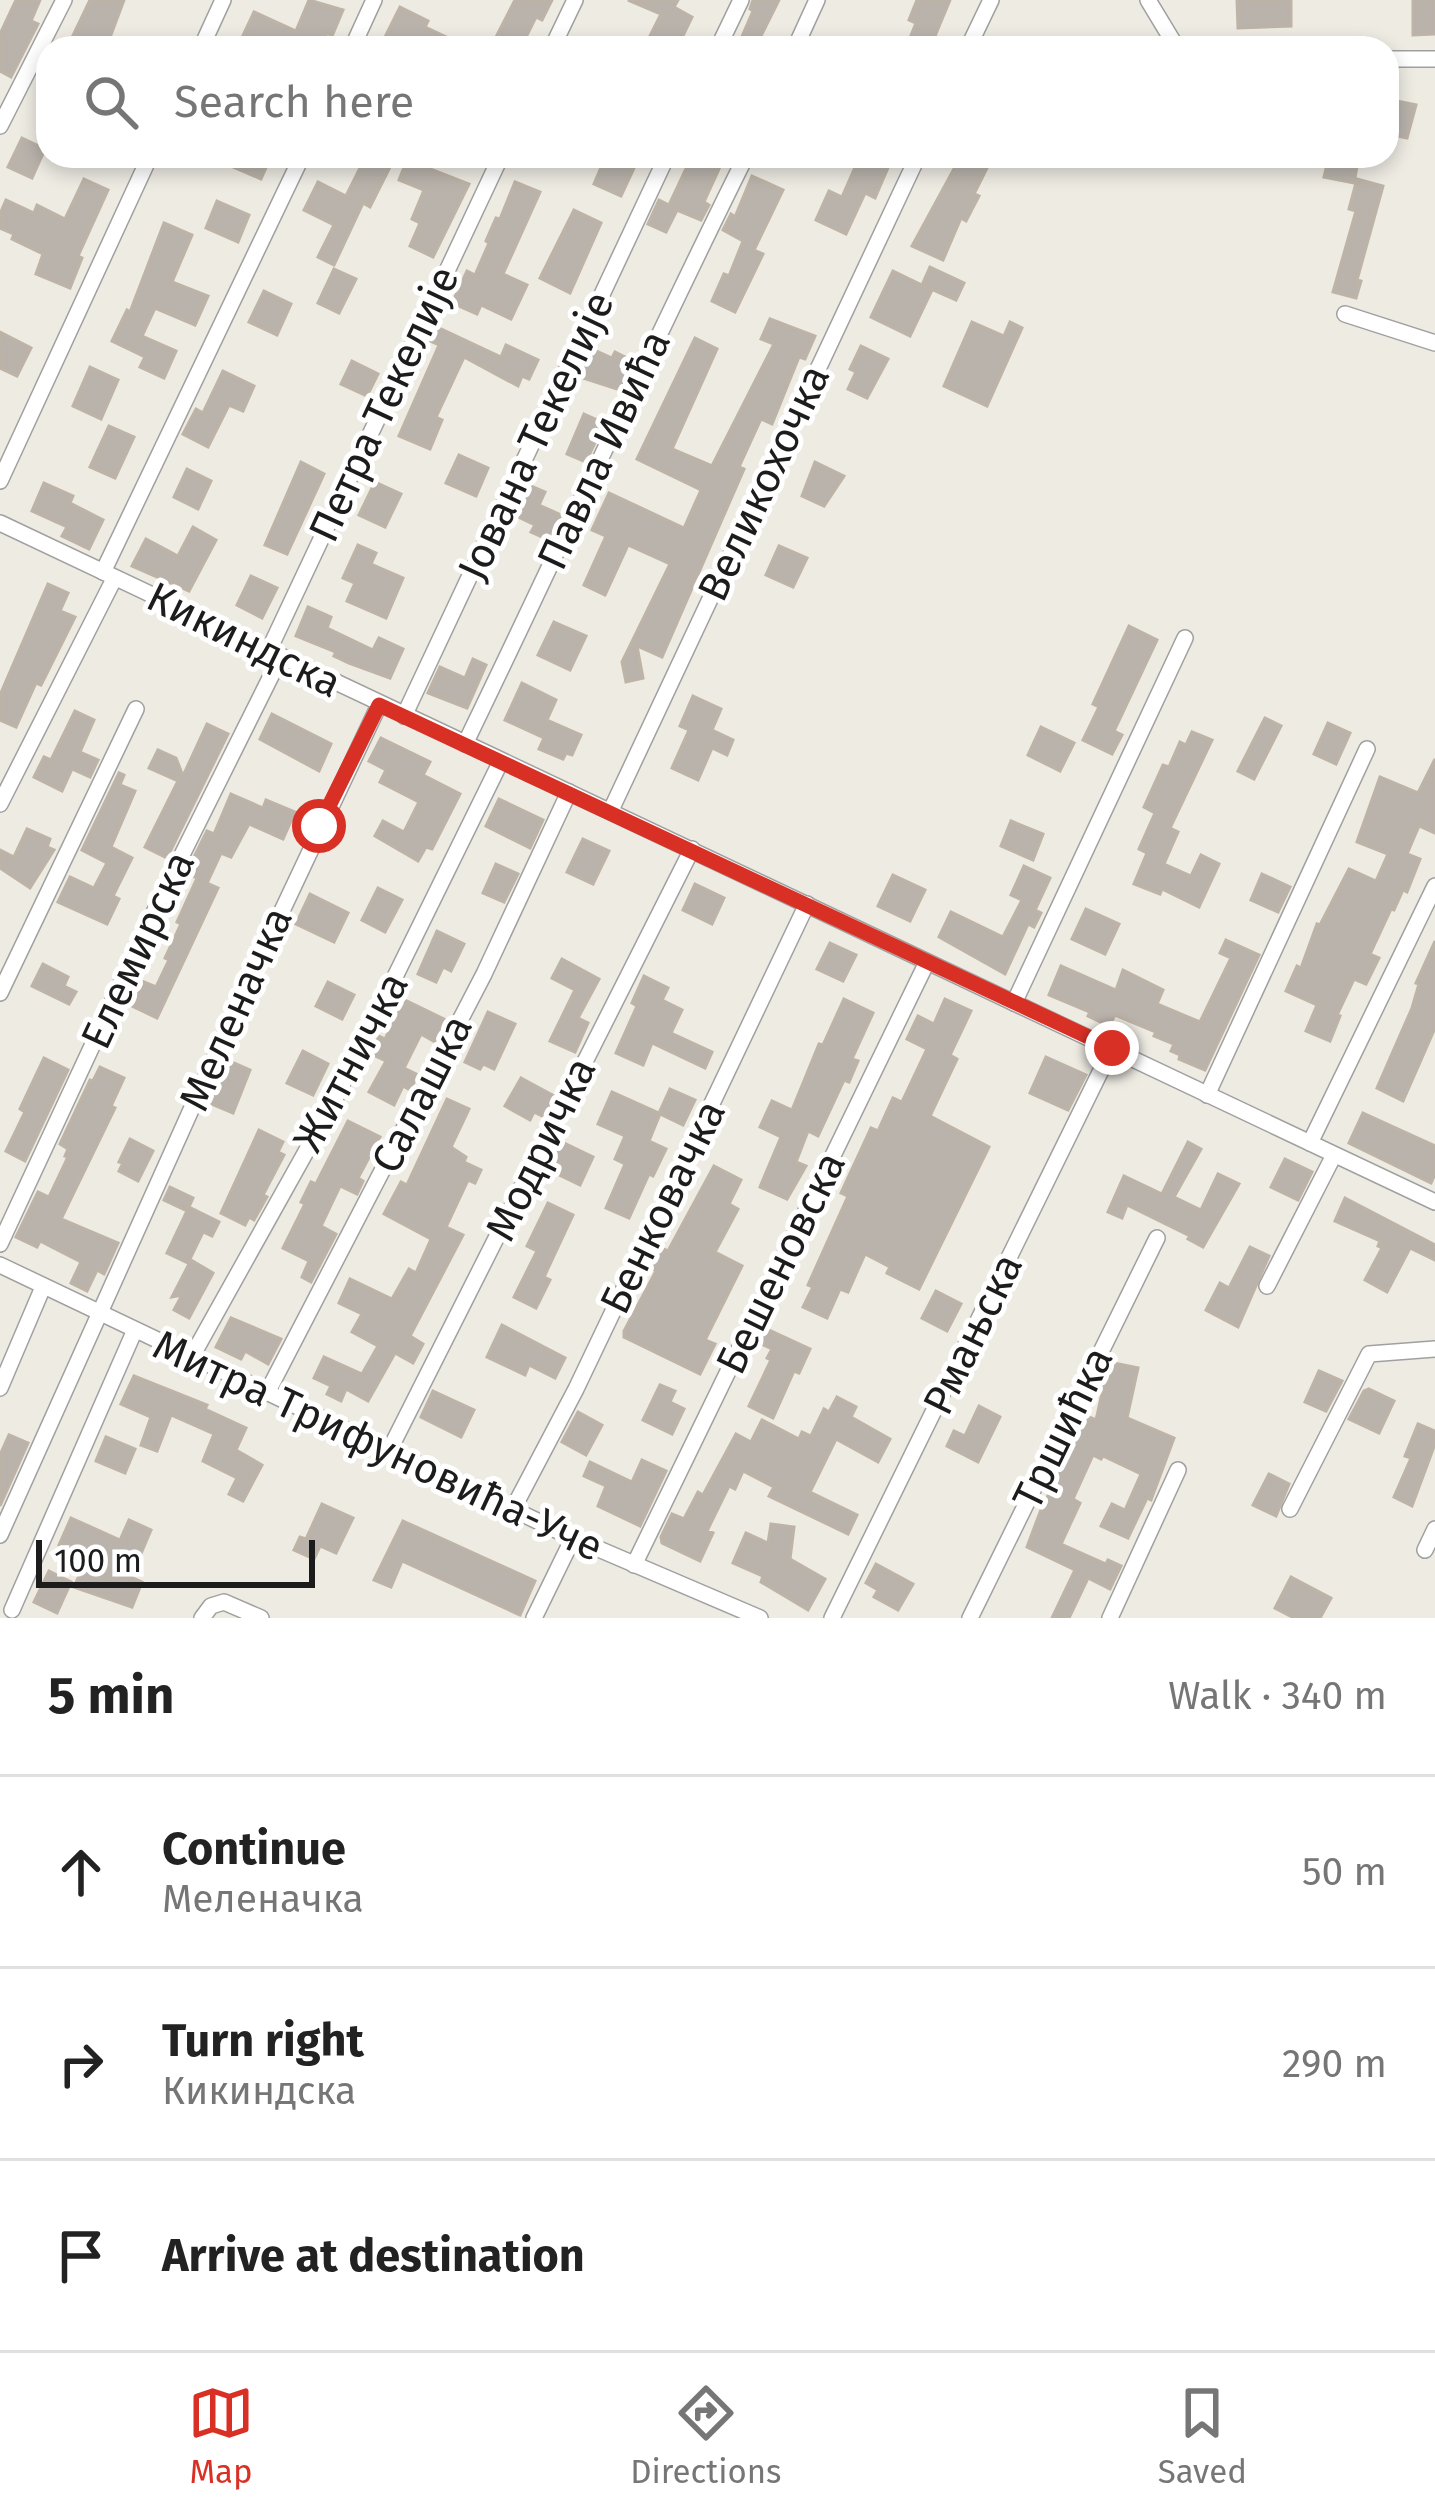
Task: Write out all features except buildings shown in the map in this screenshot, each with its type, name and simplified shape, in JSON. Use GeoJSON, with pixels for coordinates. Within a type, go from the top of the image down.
{"type":"FeatureCollection","features":[{"type":"Feature","properties":{"kind":"street"},"geometry":{"type":"LineString","coordinates":[[46,36],[64,0]]}},
{"type":"Feature","properties":{"kind":"street"},"geometry":{"type":"LineString","coordinates":[[206,36],[223,0]]}},
{"type":"Feature","properties":{"kind":"street"},"geometry":{"type":"LineString","coordinates":[[358,36],[374,0]]}},
{"type":"Feature","properties":{"kind":"street"},"geometry":{"type":"LineString","coordinates":[[558,36],[575,0]]}},
{"type":"Feature","properties":{"kind":"street"},"geometry":{"type":"LineString","coordinates":[[724,36],[741,0]]}},
{"type":"Feature","properties":{"kind":"street"},"geometry":{"type":"LineString","coordinates":[[800,36],[817,0]]}},
{"type":"Feature","properties":{"kind":"street"},"geometry":{"type":"LineString","coordinates":[[974,36],[991,0]]}},
{"type":"Feature","properties":{"kind":"street"},"geometry":{"type":"LineString","coordinates":[[1148,0],[1170,36]]}},
{"type":"Feature","properties":{"kind":"street"},"geometry":{"type":"LineString","coordinates":[[0,126],[36,55]]}},
{"type":"Feature","properties":{"kind":"street"},"geometry":{"type":"LineString","coordinates":[[1399,59],[1435,59]]}},
{"type":"Feature","properties":{"kind":"street"},"geometry":{"type":"LineString","coordinates":[[0,481],[144,168]]}},
{"type":"Feature","properties":{"kind":"street"},"geometry":{"type":"LineString","coordinates":[[0,804],[296,168]]}},
{"type":"Feature","properties":{"kind":"street","name":"Петра Текелије"},"geometry":{"type":"LineString","coordinates":[[274,655],[496,168]]}},
{"type":"Feature","properties":{"kind":"street","name":"Јована Текелије"},"geometry":{"type":"LineString","coordinates":[[404,716],[661,168]]}},
{"type":"Feature","properties":{"kind":"street","name":"Павла Ивића"},"geometry":{"type":"LineString","coordinates":[[465,744],[640,369],[740,168]]}},
{"type":"Feature","properties":{"kind":"street","name":"Великохочка"},"geometry":{"type":"LineString","coordinates":[[610,810],[911,168]]}},
{"type":"Feature","properties":{"kind":"street"},"geometry":{"type":"LineString","coordinates":[[1345,314],[1435,343]]}},
{"type":"Feature","properties":{"kind":"street","name":"Кикиндска"},"geometry":{"type":"LineString","coordinates":[[0,524],[1334,1155],[1434,1198]]}},
{"type":"Feature","properties":{"kind":"street"},"geometry":{"type":"LineString","coordinates":[[1014,1003],[1185,638]]}},
{"type":"Feature","properties":{"kind":"street","name":"Елемирска"},"geometry":{"type":"LineString","coordinates":[[0,1244],[274,655]]}},
{"type":"Feature","properties":{"kind":"street","name":"Меленачка"},"geometry":{"type":"LineString","coordinates":[[0,1535],[319,826],[379,705]]}},
{"type":"Feature","properties":{"kind":"street"},"geometry":{"type":"LineString","coordinates":[[0,993],[136,709]]}},
{"type":"Feature","properties":{"kind":"street"},"geometry":{"type":"LineString","coordinates":[[1208,1094],[1367,749]]}},
{"type":"Feature","properties":{"kind":"street","name":"Житничка"},"geometry":{"type":"LineString","coordinates":[[191,1358],[332,1105],[501,761]]}},
{"type":"Feature","properties":{"kind":"street","name":"Салашка"},"geometry":{"type":"LineString","coordinates":[[267,1393],[484,974],[569,792]]}},
{"type":"Feature","properties":{"kind":"street","name":"Модричка"},"geometry":{"type":"LineString","coordinates":[[390,1449],[692,849]]}},
{"type":"Feature","properties":{"kind":"street"},"geometry":{"type":"LineString","coordinates":[[1310,1143],[1435,886]]}},
{"type":"Feature","properties":{"kind":"street","name":"Бенковачка"},"geometry":{"type":"LineString","coordinates":[[514,1508],[808,904]]}},
{"type":"Feature","properties":{"kind":"street","name":"Бешеновска"},"geometry":{"type":"LineString","coordinates":[[634,1565],[927,962]]}},
{"type":"Feature","properties":{"kind":"street","name":"Рмањска"},"geometry":{"type":"LineString","coordinates":[[832,1618],[1112,1048]]}},
{"type":"Feature","properties":{"kind":"street"},"geometry":{"type":"LineString","coordinates":[[1267,1286],[1334,1155]]}},
{"type":"Feature","properties":{"kind":"street","name":"Тршићка"},"geometry":{"type":"LineString","coordinates":[[970,1618],[1157,1238]]}},
{"type":"Feature","properties":{"kind":"street","name":"Митра Трифуновића-Уче"},"geometry":{"type":"LineString","coordinates":[[0,1265],[573,1538],[760,1618]]}},
{"type":"Feature","properties":{"kind":"street"},"geometry":{"type":"LineString","coordinates":[[0,1388],[43,1287]]}},
{"type":"Feature","properties":{"kind":"street"},"geometry":{"type":"LineString","coordinates":[[12,1610],[134,1332]]}},
{"type":"Feature","properties":{"kind":"street"},"geometry":{"type":"LineString","coordinates":[[1290,1509],[1369,1354],[1435,1349]]}},
{"type":"Feature","properties":{"kind":"street"},"geometry":{"type":"LineString","coordinates":[[1110,1618],[1178,1470]]}},
{"type":"Feature","properties":{"kind":"street"},"geometry":{"type":"LineString","coordinates":[[1425,1550],[1435,1529]]}},
{"type":"Feature","properties":{"kind":"street"},"geometry":{"type":"LineString","coordinates":[[534,1618],[573,1538]]}},
{"type":"Feature","properties":{"kind":"street"},"geometry":{"type":"LineString","coordinates":[[202,1618],[211,1606],[224,1602],[261,1618]]}},
{"type":"Feature","properties":{"kind":"route"},"geometry":{"type":"LineString","coordinates":[[319,826],[379,705],[1112,1048]]}}]}
